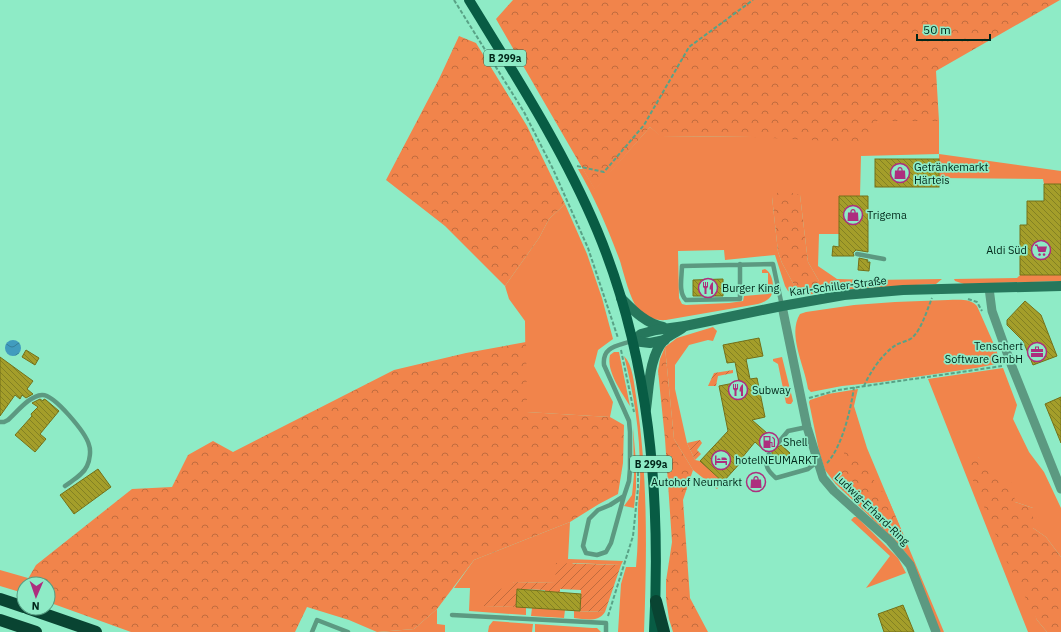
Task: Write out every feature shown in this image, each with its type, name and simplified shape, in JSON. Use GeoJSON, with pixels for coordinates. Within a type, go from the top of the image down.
{"type":"FeatureCollection","features":[{"type":"Feature","properties":{"kind":"highway"},"geometry":{"type":"LineString","coordinates":[[0,599],[16,605]]}},
{"type":"Feature","properties":{"kind":"highway"},"geometry":{"type":"LineString","coordinates":[[656,601],[664,632]]}},
{"type":"Feature","properties":{"kind":"highway"},"geometry":{"type":"LineString","coordinates":[[49,616],[96,632]]}},
{"type":"Feature","properties":{"kind":"highway"},"geometry":{"type":"LineString","coordinates":[[0,620],[36,632]]}},
{"type":"Feature","properties":{"kind":"main road","name":"B 299a"},"geometry":{"type":"LineString","coordinates":[[469,0],[526,93],[569,171],[597,230],[621,298],[633,341],[646,409],[657,549],[654,632]]}},
{"type":"Feature","properties":{"kind":"street","name":"Karl-Schiller-Straße"},"geometry":{"type":"LineString","coordinates":[[633,341],[638,335],[645,332],[686,326],[844,295],[888,291],[932,295],[989,288],[1061,286]]}},
{"type":"Feature","properties":{"kind":"street"},"geometry":{"type":"LineString","coordinates":[[989,288],[992,311],[1010,364],[1061,489]]}},
{"type":"Feature","properties":{"kind":"street"},"geometry":{"type":"LineString","coordinates":[[621,298],[646,321],[669,328]]}},
{"type":"Feature","properties":{"kind":"street","name":"Ludwig-Erhard-Ring"},"geometry":{"type":"LineString","coordinates":[[782,306],[807,427],[823,478],[827,485],[890,541],[910,565],[936,632]]}},
{"type":"Feature","properties":{"kind":"street"},"geometry":{"type":"LineString","coordinates":[[633,341],[650,343],[665,340],[686,326]]}},
{"type":"Feature","properties":{"kind":"street"},"geometry":{"type":"LineString","coordinates":[[646,409],[653,362],[665,340]]}},
{"type":"Feature","properties":{"kind":"lane"},"geometry":{"type":"LineString","coordinates":[[857,254],[884,259]]}},
{"type":"Feature","properties":{"kind":"lane"},"geometry":{"type":"LineString","coordinates":[[740,264],[740,299],[683,299],[681,294],[682,266],[740,264],[774,264],[782,306]]}},
{"type":"Feature","properties":{"kind":"lane"},"geometry":{"type":"LineString","coordinates":[[624,496],[610,505],[598,510],[589,519],[583,546],[586,553],[597,555],[606,552],[611,543],[629,481],[629,421],[604,365],[604,360],[605,355],[611,348],[633,341]]}},
{"type":"Feature","properties":{"kind":"lane"},"geometry":{"type":"LineString","coordinates":[[0,422],[8,420],[34,397],[46,395],[53,400],[83,434],[89,445],[87,466],[83,473],[65,486]]}},
{"type":"Feature","properties":{"kind":"lane"},"geometry":{"type":"LineString","coordinates":[[778,443],[788,431],[807,427]]}},
{"type":"Feature","properties":{"kind":"lane"},"geometry":{"type":"LineString","coordinates":[[769,454],[766,465],[770,473],[776,478],[808,470],[818,465]]}},
{"type":"Feature","properties":{"kind":"lane"},"geometry":{"type":"LineString","coordinates":[[452,615],[606,623],[606,632]]}},
{"type":"Feature","properties":{"kind":"lane"},"geometry":{"type":"LineString","coordinates":[[312,632],[317,620],[348,632]]}},
{"type":"Feature","properties":{"kind":"path"},"geometry":{"type":"LineString","coordinates":[[454,0],[524,112],[553,169]]}},
{"type":"Feature","properties":{"kind":"path"},"geometry":{"type":"LineString","coordinates":[[577,166],[604,172],[644,125],[689,48],[753,0]]}},
{"type":"Feature","properties":{"kind":"path"},"geometry":{"type":"LineString","coordinates":[[932,295],[938,299]]}},
{"type":"Feature","properties":{"kind":"path"},"geometry":{"type":"LineString","coordinates":[[925,300],[932,295]]}},
{"type":"Feature","properties":{"kind":"path"},"geometry":{"type":"LineString","coordinates":[[864,386],[869,374],[895,345],[912,339],[919,328],[932,295]]}},
{"type":"Feature","properties":{"kind":"path"},"geometry":{"type":"LineString","coordinates":[[965,298],[977,302],[985,317]]}},
{"type":"Feature","properties":{"kind":"path"},"geometry":{"type":"LineString","coordinates":[[802,400],[854,387],[993,368]]}},
{"type":"Feature","properties":{"kind":"path"},"geometry":{"type":"LineString","coordinates":[[818,465],[828,461],[838,443],[851,409],[854,387]]}},
{"type":"Feature","properties":{"kind":"green space"},"geometry":{"type":"Polygon","coordinates":[[[513,0],[1060,0],[936,71],[939,121],[876,121],[867,143],[752,137],[660,136],[650,127],[595,190],[496,19],[513,0]]]}},
{"type":"Feature","properties":{"kind":"green space"},"geometry":{"type":"Polygon","coordinates":[[[459,36],[476,43],[527,126],[565,204],[549,219],[539,238],[505,286],[445,226],[386,180],[439,79],[459,36]]]}},
{"type":"Feature","properties":{"kind":"green space"},"geometry":{"type":"Polygon","coordinates":[[[876,121],[939,121],[939,154],[861,156],[860,196],[839,196],[839,234],[819,234],[818,266],[837,279],[942,279],[936,284],[838,290],[800,296],[788,291],[775,255],[725,260],[724,250],[678,251],[679,298],[682,304],[729,303],[743,301],[744,296],[768,294],[768,273],[762,273],[762,270],[765,269],[770,274],[772,281],[773,289],[771,296],[767,300],[758,304],[666,320],[659,320],[644,315],[633,300],[606,225],[578,169],[583,169],[595,189],[650,127],[661,136],[752,137],[876,121]],[[800,195],[772,197],[778,252],[794,285],[819,281],[808,262],[800,195]]]}},
{"type":"Feature","properties":{"kind":"green space"},"geometry":{"type":"Polygon","coordinates":[[[939,154],[1061,171],[1061,184],[1044,184],[1043,179],[939,178],[939,154]]]}},
{"type":"Feature","properties":{"kind":"green space"},"geometry":{"type":"Polygon","coordinates":[[[781,190],[800,195],[808,262],[819,281],[813,291],[794,285],[778,252],[772,197],[781,190]]]}},
{"type":"Feature","properties":{"kind":"green space"},"geometry":{"type":"Polygon","coordinates":[[[565,204],[587,254],[602,298],[613,339],[598,350],[594,366],[613,402],[610,417],[526,412],[525,321],[509,299],[505,286],[539,238],[549,219],[565,204]]]}},
{"type":"Feature","properties":{"kind":"green space"},"geometry":{"type":"Polygon","coordinates":[[[1020,275],[1061,275],[1061,281],[964,284],[955,281],[954,279],[1017,278],[1020,275]]]}},
{"type":"Feature","properties":{"kind":"green space"},"geometry":{"type":"Polygon","coordinates":[[[960,300],[974,303],[977,306],[996,349],[999,359],[996,364],[881,382],[842,386],[811,392],[808,389],[796,341],[796,322],[800,314],[854,305],[960,300]]]}},
{"type":"Feature","properties":{"kind":"green space"},"geometry":{"type":"Polygon","coordinates":[[[713,327],[717,331],[713,341],[708,340],[689,345],[675,365],[675,389],[687,443],[695,460],[700,461],[723,482],[717,489],[693,470],[674,439],[665,347],[677,338],[713,327]]]}},
{"type":"Feature","properties":{"kind":"green space"},"geometry":{"type":"Polygon","coordinates":[[[526,342],[527,412],[610,417],[624,425],[623,463],[618,494],[570,522],[474,560],[437,609],[414,629],[377,632],[349,620],[307,607],[295,632],[131,632],[56,605],[56,576],[30,576],[36,565],[132,489],[172,487],[188,455],[213,441],[233,452],[394,370],[466,353],[526,342]]]}},
{"type":"Feature","properties":{"kind":"green space"},"geometry":{"type":"Polygon","coordinates":[[[665,347],[674,439],[693,470],[683,500],[690,598],[708,632],[673,632],[669,619],[666,598],[666,581],[672,542],[665,439],[658,371],[660,359],[665,347]]]}},
{"type":"Feature","properties":{"kind":"green space"},"geometry":{"type":"Polygon","coordinates":[[[614,352],[619,352],[630,406],[612,375],[609,361],[610,355],[614,352]]]}},
{"type":"Feature","properties":{"kind":"green space"},"geometry":{"type":"Polygon","coordinates":[[[624,356],[629,364],[634,380],[643,455],[646,514],[644,632],[618,632],[621,584],[626,567],[636,567],[640,481],[640,457],[636,413],[624,356]]]}},
{"type":"Feature","properties":{"kind":"green space"},"geometry":{"type":"Polygon","coordinates":[[[782,357],[793,401],[791,404],[786,403],[778,364],[773,361],[773,359],[782,357]]]}},
{"type":"Feature","properties":{"kind":"green space"},"geometry":{"type":"Polygon","coordinates":[[[1003,368],[1017,405],[1013,419],[1029,452],[1044,472],[1061,508],[1061,557],[1046,537],[1033,528],[1033,508],[1015,502],[978,457],[1037,620],[1047,632],[1028,632],[928,379],[1003,368]]]}},
{"type":"Feature","properties":{"kind":"green space"},"geometry":{"type":"Polygon","coordinates":[[[733,370],[733,373],[718,376],[716,386],[708,386],[714,373],[733,370]]]}},
{"type":"Feature","properties":{"kind":"green space"},"geometry":{"type":"Polygon","coordinates":[[[858,389],[854,406],[867,448],[944,632],[940,632],[912,561],[899,544],[835,483],[825,470],[819,451],[809,402],[810,400],[828,394],[858,389]]]}},
{"type":"Feature","properties":{"kind":"green space"},"geometry":{"type":"Polygon","coordinates":[[[633,428],[636,462],[634,508],[624,506],[632,495],[634,475],[633,428]]]}},
{"type":"Feature","properties":{"kind":"green space"},"geometry":{"type":"Polygon","coordinates":[[[700,440],[702,443],[697,450],[701,454],[695,460],[687,443],[700,440]]]}},
{"type":"Feature","properties":{"kind":"green space"},"geometry":{"type":"Polygon","coordinates":[[[853,447],[880,490],[886,494],[905,538],[899,544],[835,483],[844,468],[844,450],[853,447]]]}},
{"type":"Feature","properties":{"kind":"green space"},"geometry":{"type":"Polygon","coordinates":[[[978,457],[1013,484],[1015,502],[1033,508],[1033,528],[1046,537],[1061,557],[1061,632],[1047,632],[1037,620],[1007,562],[965,461],[978,457]]]}},
{"type":"Feature","properties":{"kind":"green space"},"geometry":{"type":"Polygon","coordinates":[[[854,517],[857,517],[898,558],[906,573],[866,588],[890,556],[851,520],[854,517]]]}},
{"type":"Feature","properties":{"kind":"green space"},"geometry":{"type":"Polygon","coordinates":[[[570,522],[568,559],[623,561],[621,565],[573,563],[555,583],[514,582],[484,606],[526,607],[526,615],[469,611],[470,588],[454,588],[474,560],[570,522]]]}},
{"type":"Feature","properties":{"kind":"green space"},"geometry":{"type":"Polygon","coordinates":[[[556,563],[621,565],[605,612],[580,611],[581,590],[560,589],[559,610],[545,608],[545,590],[517,589],[516,607],[484,606],[482,599],[514,582],[555,583],[556,563]]]}},
{"type":"Feature","properties":{"kind":"green space"},"geometry":{"type":"Polygon","coordinates":[[[0,570],[21,576],[16,576],[16,591],[0,586],[0,570]]]}},
{"type":"Feature","properties":{"kind":"green space"},"geometry":{"type":"Polygon","coordinates":[[[532,608],[565,610],[564,618],[531,616],[532,608]]]}},
{"type":"Feature","properties":{"kind":"green space"},"geometry":{"type":"Polygon","coordinates":[[[437,609],[437,624],[445,625],[445,632],[379,632],[414,629],[437,609]]]}},
{"type":"Feature","properties":{"kind":"green space"},"geometry":{"type":"Polygon","coordinates":[[[574,611],[605,612],[599,618],[587,619],[574,618],[574,611]]]}},
{"type":"Feature","properties":{"kind":"green space"},"geometry":{"type":"Polygon","coordinates":[[[493,621],[533,624],[532,632],[488,632],[489,626],[493,621]]]}},
{"type":"Feature","properties":{"kind":"green space"},"geometry":{"type":"Polygon","coordinates":[[[535,624],[597,628],[601,632],[535,632],[535,624]]]}},
{"type":"Feature","properties":{"kind":"water"},"geometry":{"type":"Polygon","coordinates":[[[10,340],[16,340],[21,345],[19,354],[16,356],[10,356],[5,351],[5,345],[10,340]]]}},
{"type":"Feature","properties":{"kind":"building"},"geometry":{"type":"Polygon","coordinates":[[[875,159],[939,159],[939,187],[875,187],[875,159]]]}},
{"type":"Feature","properties":{"kind":"building","name":"Aldi Süd"},"geometry":{"type":"Polygon","coordinates":[[[1044,184],[1061,184],[1061,275],[1020,275],[1020,225],[1027,225],[1027,201],[1044,201],[1044,184]]]}},
{"type":"Feature","properties":{"kind":"building","name":"Trigema"},"geometry":{"type":"Polygon","coordinates":[[[839,196],[868,196],[868,252],[856,250],[853,253],[854,256],[832,256],[833,246],[839,247],[839,196]]]}},
{"type":"Feature","properties":{"kind":"building"},"geometry":{"type":"Polygon","coordinates":[[[859,258],[870,262],[869,271],[858,270],[859,258]]]}},
{"type":"Feature","properties":{"kind":"building","name":"Burger King"},"geometry":{"type":"Polygon","coordinates":[[[723,279],[723,296],[693,296],[693,280],[723,279]]]}},
{"type":"Feature","properties":{"kind":"building"},"geometry":{"type":"Polygon","coordinates":[[[1025,301],[1041,315],[1057,356],[1033,365],[1023,341],[1007,325],[1007,320],[1025,301]]]}},
{"type":"Feature","properties":{"kind":"building"},"geometry":{"type":"Polygon","coordinates":[[[759,338],[763,356],[746,359],[750,379],[757,378],[765,417],[752,420],[775,440],[775,446],[778,447],[781,445],[790,453],[780,464],[772,457],[772,452],[769,450],[766,452],[755,442],[741,459],[743,460],[723,482],[700,461],[728,431],[719,386],[739,382],[735,362],[727,363],[723,345],[759,338]]]}},
{"type":"Feature","properties":{"kind":"building"},"geometry":{"type":"Polygon","coordinates":[[[26,350],[39,358],[35,365],[22,357],[26,350]]]}},
{"type":"Feature","properties":{"kind":"building"},"geometry":{"type":"Polygon","coordinates":[[[0,357],[33,381],[27,389],[33,394],[26,398],[22,395],[20,399],[15,395],[0,416],[0,357]]]}},
{"type":"Feature","properties":{"kind":"building"},"geometry":{"type":"Polygon","coordinates":[[[1061,397],[1061,443],[1045,404],[1061,397]]]}},
{"type":"Feature","properties":{"kind":"building"},"geometry":{"type":"Polygon","coordinates":[[[40,399],[43,401],[44,399],[46,400],[59,411],[40,434],[46,439],[35,452],[15,435],[38,407],[32,403],[40,399]]]}},
{"type":"Feature","properties":{"kind":"building"},"geometry":{"type":"Polygon","coordinates":[[[98,469],[111,487],[74,514],[60,495],[98,469]]]}},
{"type":"Feature","properties":{"kind":"building"},"geometry":{"type":"Polygon","coordinates":[[[517,589],[581,594],[580,611],[516,607],[517,589]]]}},
{"type":"Feature","properties":{"kind":"building"},"geometry":{"type":"Polygon","coordinates":[[[903,605],[914,632],[884,632],[878,614],[903,605]]]}},
{"type":"Feature","properties":{"kind":"place","name":"Getränkemarkt Härteis"},"geometry":{"type":"Point","coordinates":[900,173]}},
{"type":"Feature","properties":{"kind":"place","name":"Trigema"},"geometry":{"type":"Point","coordinates":[853,215]}},
{"type":"Feature","properties":{"kind":"place","name":"Aldi Süd"},"geometry":{"type":"Point","coordinates":[1041,250]}},
{"type":"Feature","properties":{"kind":"place","name":"Burger King"},"geometry":{"type":"Point","coordinates":[708,288]}},
{"type":"Feature","properties":{"kind":"place","name":"Tenschert Software GmbH"},"geometry":{"type":"Point","coordinates":[1037,352]}},
{"type":"Feature","properties":{"kind":"place","name":"Subway"},"geometry":{"type":"Point","coordinates":[738,390]}},
{"type":"Feature","properties":{"kind":"place","name":"Shell"},"geometry":{"type":"Point","coordinates":[769,442]}},
{"type":"Feature","properties":{"kind":"place","name":"hotelNEUMARKT"},"geometry":{"type":"Point","coordinates":[721,460]}},
{"type":"Feature","properties":{"kind":"place","name":"Autohof Neumarkt"},"geometry":{"type":"Point","coordinates":[756,482]}}]}
